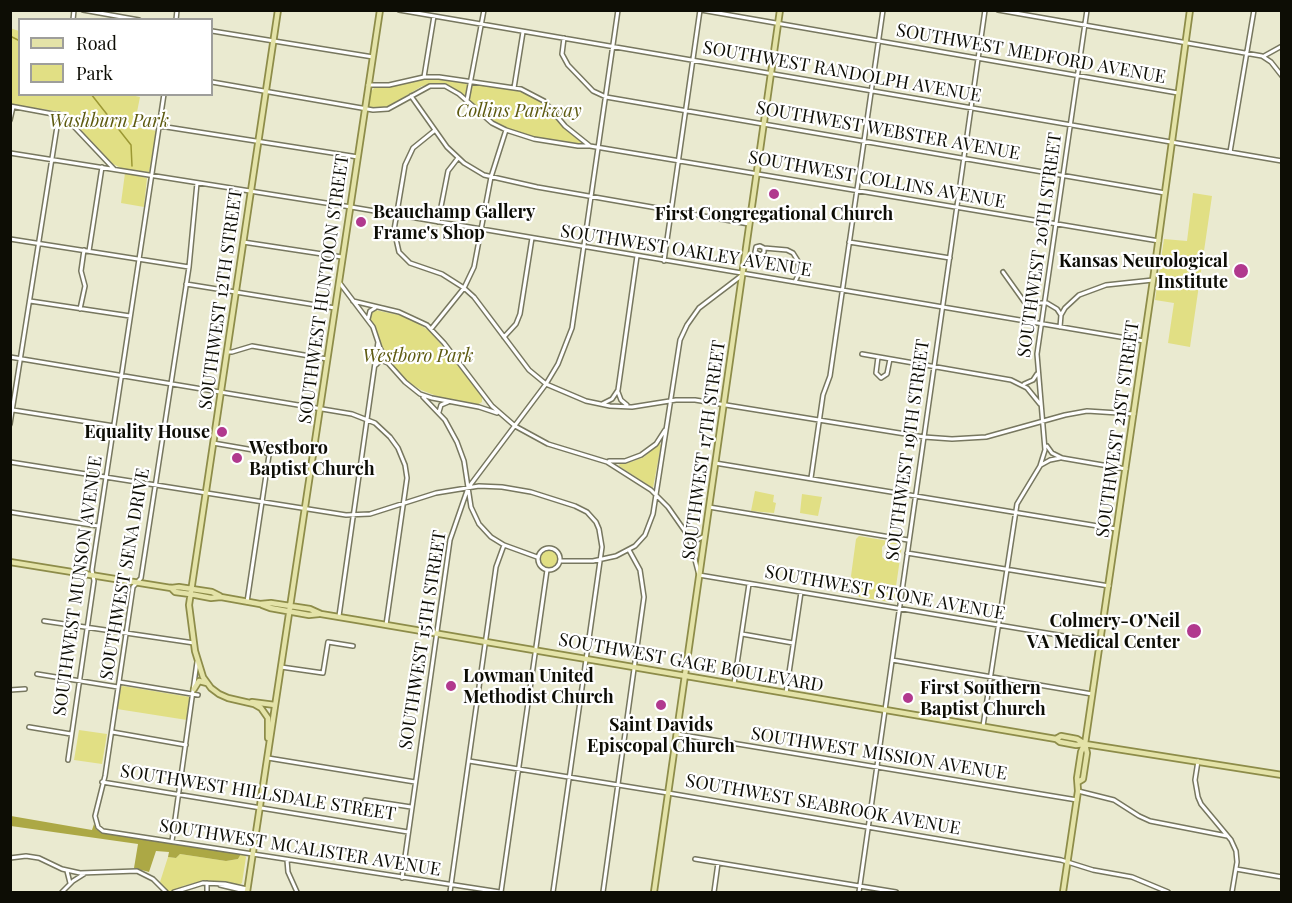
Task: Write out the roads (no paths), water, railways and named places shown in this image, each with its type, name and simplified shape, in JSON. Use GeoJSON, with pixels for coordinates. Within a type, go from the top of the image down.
{"type":"FeatureCollection","features":[{"type":"Feature","properties":{"kind":"main road","name":"SOUTHWEST 12TH STREET"},"geometry":{"type":"LineString","coordinates":[[197,658],[190,591],[278,10]]}},
{"type":"Feature","properties":{"kind":"main road","name":"SOUTHWEST HUNTOON STREET"},"geometry":{"type":"LineString","coordinates":[[248,891],[380,10]]}},
{"type":"Feature","properties":{"kind":"main road","name":"SOUTHWEST 17TH STREET"},"geometry":{"type":"LineString","coordinates":[[654,892],[780,10]]}},
{"type":"Feature","properties":{"kind":"main road","name":"SOUTHWEST 21ST STREET"},"geometry":{"type":"LineString","coordinates":[[1063,892],[1077,800],[1077,778],[1081,752],[1085,744],[1118,529],[1190,10]]}},
{"type":"Feature","properties":{"kind":"main road","name":"SOUTHWEST GAGE BOULEVARD"},"geometry":{"type":"LineString","coordinates":[[10,562],[171,588],[175,592],[190,591],[211,598],[221,597],[260,604],[271,603],[290,609],[310,609],[321,614],[983,726],[1056,739],[1076,745],[1085,744],[1281,775]]}},
{"type":"Feature","properties":{"kind":"main road"},"geometry":{"type":"LineString","coordinates":[[197,658],[200,671],[207,683],[219,694],[258,706],[266,715],[269,724],[269,749]]}},
{"type":"Feature","properties":{"kind":"main road"},"geometry":{"type":"LineString","coordinates":[[195,693],[199,681],[207,683]]}},
{"type":"Feature","properties":{"kind":"main road"},"geometry":{"type":"LineString","coordinates":[[234,700],[275,705]]}},
{"type":"Feature","properties":{"kind":"street"},"geometry":{"type":"LineString","coordinates":[[82,10],[128,18]]}},
{"type":"Feature","properties":{"kind":"street","name":"SOUTHWEST RANDOLPH AVENUE"},"geometry":{"type":"LineString","coordinates":[[399,10],[1281,161]]}},
{"type":"Feature","properties":{"kind":"street"},"geometry":{"type":"LineString","coordinates":[[466,101],[484,10]]}},
{"type":"Feature","properties":{"kind":"street","name":"SOUTHWEST 15TH STREET"},"geometry":{"type":"LineString","coordinates":[[402,878],[448,549],[468,488],[546,384],[558,364],[572,328],[618,10]]}},
{"type":"Feature","properties":{"kind":"street"},"geometry":{"type":"LineString","coordinates":[[664,261],[700,10]]}},
{"type":"Feature","properties":{"kind":"street","name":"SOUTHWEST MEDFORD AVENUE"},"geometry":{"type":"LineString","coordinates":[[700,10],[1178,93]]}},
{"type":"Feature","properties":{"kind":"street"},"geometry":{"type":"LineString","coordinates":[[811,478],[823,395],[829,380],[843,291],[883,10]]}},
{"type":"Feature","properties":{"kind":"street","name":"SOUTHWEST 19TH STREET"},"geometry":{"type":"LineString","coordinates":[[859,892],[985,10]]}},
{"type":"Feature","properties":{"kind":"street"},"geometry":{"type":"LineString","coordinates":[[998,10],[1262,56],[1271,62],[1281,76]]}},
{"type":"Feature","properties":{"kind":"street","name":"SOUTHWEST 20TH STREET"},"geometry":{"type":"LineString","coordinates":[[983,726],[1015,513],[1020,496],[1040,466],[1046,444],[1037,354],[1087,10]]}},
{"type":"Feature","properties":{"kind":"street"},"geometry":{"type":"LineString","coordinates":[[1230,152],[1254,10]]}},
{"type":"Feature","properties":{"kind":"street"},"geometry":{"type":"LineString","coordinates":[[424,77],[434,16]]}},
{"type":"Feature","properties":{"kind":"street"},"geometry":{"type":"LineString","coordinates":[[213,31],[373,57]]}},
{"type":"Feature","properties":{"kind":"street"},"geometry":{"type":"LineString","coordinates":[[514,87],[523,32]]}},
{"type":"Feature","properties":{"kind":"street"},"geometry":{"type":"LineString","coordinates":[[564,38],[562,54],[568,65],[593,91],[606,97]]}},
{"type":"Feature","properties":{"kind":"street"},"geometry":{"type":"LineString","coordinates":[[1262,56],[1281,46]]}},
{"type":"Feature","properties":{"kind":"street"},"geometry":{"type":"LineString","coordinates":[[369,85],[396,84],[424,77],[471,80],[514,87],[538,96],[565,126],[590,146]]}},
{"type":"Feature","properties":{"kind":"street","name":"SOUTHWEST COLLINS AVENUE"},"geometry":{"type":"LineString","coordinates":[[213,82],[373,110],[384,110],[425,88],[440,85],[454,90],[484,117],[506,130],[538,140],[598,147],[1159,241]]}},
{"type":"Feature","properties":{"kind":"street","name":"SOUTHWEST MUNSON AVENUE"},"geometry":{"type":"LineString","coordinates":[[68,760],[94,581],[92,570],[98,526],[164,96]]}},
{"type":"Feature","properties":{"kind":"street"},"geometry":{"type":"LineString","coordinates":[[411,96],[434,131],[458,158],[491,177],[750,224]]}},
{"type":"Feature","properties":{"kind":"street","name":"SOUTHWEST WEBSTER AVENUE"},"geometry":{"type":"LineString","coordinates":[[606,97],[1166,193]]}},
{"type":"Feature","properties":{"kind":"street"},"geometry":{"type":"LineString","coordinates":[[10,120],[12,106],[66,117],[114,169]]}},
{"type":"Feature","properties":{"kind":"street"},"geometry":{"type":"LineString","coordinates":[[10,424],[13,410],[12,399],[21,358],[59,114]]}},
{"type":"Feature","properties":{"kind":"street"},"geometry":{"type":"LineString","coordinates":[[160,126],[358,158]]}},
{"type":"Feature","properties":{"kind":"street"},"geometry":{"type":"LineString","coordinates":[[431,329],[464,288],[476,260],[491,177],[506,130]]}},
{"type":"Feature","properties":{"kind":"street"},"geometry":{"type":"LineString","coordinates":[[434,131],[413,148],[407,159],[396,215],[396,243],[403,257],[414,265],[447,276],[464,288],[474,297],[530,370],[546,384],[585,401],[632,407],[695,400],[924,437],[952,439],[986,438],[1065,415],[1087,411],[1134,414]]}},
{"type":"Feature","properties":{"kind":"street","name":"SOUTHWEST OAKLEY AVENUE"},"geometry":{"type":"LineString","coordinates":[[10,153],[351,207],[1144,341]]}},
{"type":"Feature","properties":{"kind":"street"},"geometry":{"type":"LineString","coordinates":[[438,222],[448,171],[458,158]]}},
{"type":"Feature","properties":{"kind":"street"},"geometry":{"type":"LineString","coordinates":[[89,251],[102,167]]}},
{"type":"Feature","properties":{"kind":"street","name":"SOUTHWEST SENA DRIVE"},"geometry":{"type":"LineString","coordinates":[[98,827],[96,816],[105,776],[133,587],[141,578],[156,485],[189,267],[197,183]]}},
{"type":"Feature","properties":{"kind":"street"},"geometry":{"type":"LineString","coordinates":[[504,337],[516,324],[520,314],[532,238]]}},
{"type":"Feature","properties":{"kind":"street"},"geometry":{"type":"LineString","coordinates":[[10,239],[189,267]]}},
{"type":"Feature","properties":{"kind":"street"},"geometry":{"type":"LineString","coordinates":[[243,242],[343,258]]}},
{"type":"Feature","properties":{"kind":"street"},"geometry":{"type":"LineString","coordinates":[[849,242],[950,258]]}},
{"type":"Feature","properties":{"kind":"street"},"geometry":{"type":"LineString","coordinates":[[764,249],[787,250],[793,253],[798,261],[797,271],[799,273],[795,282]]}},
{"type":"Feature","properties":{"kind":"street"},"geometry":{"type":"LineString","coordinates":[[80,309],[85,286],[81,271],[84,250]]}},
{"type":"Feature","properties":{"kind":"street"},"geometry":{"type":"LineString","coordinates":[[632,407],[624,403],[618,390],[637,256]]}},
{"type":"Feature","properties":{"kind":"street"},"geometry":{"type":"LineString","coordinates":[[1003,272],[1028,307]]}},
{"type":"Feature","properties":{"kind":"street"},"geometry":{"type":"LineString","coordinates":[[560,561],[600,560],[616,556],[629,550],[641,539],[648,528],[653,513],[677,350],[687,325],[704,303],[742,274]]}},
{"type":"Feature","properties":{"kind":"street"},"geometry":{"type":"LineString","coordinates":[[1060,327],[1061,315],[1072,300],[1090,290],[1115,283],[1153,280]]}},
{"type":"Feature","properties":{"kind":"street"},"geometry":{"type":"LineString","coordinates":[[339,282],[368,321],[388,363],[440,414],[457,442],[464,461],[471,507],[479,524],[491,537],[504,545],[537,557]]}},
{"type":"Feature","properties":{"kind":"street"},"geometry":{"type":"LineString","coordinates":[[186,284],[335,308]]}},
{"type":"Feature","properties":{"kind":"street"},"geometry":{"type":"LineString","coordinates":[[30,301],[130,316]]}},
{"type":"Feature","properties":{"kind":"street"},"geometry":{"type":"LineString","coordinates":[[353,301],[403,313],[431,329],[484,396],[500,414],[515,426],[548,444],[607,462],[635,478],[656,494],[675,515],[689,537],[699,575]]}},
{"type":"Feature","properties":{"kind":"street"},"geometry":{"type":"LineString","coordinates":[[1022,321],[1028,307],[1036,303],[1053,306],[1061,315]]}},
{"type":"Feature","properties":{"kind":"street"},"geometry":{"type":"LineString","coordinates":[[368,321],[370,311],[377,308]]}},
{"type":"Feature","properties":{"kind":"street"},"geometry":{"type":"LineString","coordinates":[[339,617],[378,342]]}},
{"type":"Feature","properties":{"kind":"street"},"geometry":{"type":"LineString","coordinates":[[227,352],[252,346],[328,359]]}},
{"type":"Feature","properties":{"kind":"street"},"geometry":{"type":"LineString","coordinates":[[862,354],[1008,379],[1022,384],[1035,397],[1042,409]]}},
{"type":"Feature","properties":{"kind":"street"},"geometry":{"type":"LineString","coordinates":[[10,357],[352,414],[380,426],[403,457],[407,478],[386,625]]}},
{"type":"Feature","properties":{"kind":"street"},"geometry":{"type":"LineString","coordinates":[[878,357],[875,372],[880,377],[886,375],[890,359]]}},
{"type":"Feature","properties":{"kind":"street"},"geometry":{"type":"LineString","coordinates":[[375,366],[381,360],[388,363]]}},
{"type":"Feature","properties":{"kind":"street"},"geometry":{"type":"LineString","coordinates":[[1022,384],[1033,380],[1038,373]]}},
{"type":"Feature","properties":{"kind":"street"},"geometry":{"type":"LineString","coordinates":[[600,404],[612,399],[618,390]]}},
{"type":"Feature","properties":{"kind":"street"},"geometry":{"type":"LineString","coordinates":[[420,394],[500,414]]}},
{"type":"Feature","properties":{"kind":"street"},"geometry":{"type":"LineString","coordinates":[[479,407],[484,404],[484,396]]}},
{"type":"Feature","properties":{"kind":"street"},"geometry":{"type":"LineString","coordinates":[[440,414],[441,405],[448,402]]}},
{"type":"Feature","properties":{"kind":"street"},"geometry":{"type":"LineString","coordinates":[[13,410],[114,426]]}},
{"type":"Feature","properties":{"kind":"street"},"geometry":{"type":"LineString","coordinates":[[607,462],[625,461],[641,455],[656,444],[666,428]]}},
{"type":"Feature","properties":{"kind":"street"},"geometry":{"type":"LineString","coordinates":[[213,443],[268,453],[247,602]]}},
{"type":"Feature","properties":{"kind":"street"},"geometry":{"type":"LineString","coordinates":[[1046,444],[1052,453],[1062,458],[1126,469]]}},
{"type":"Feature","properties":{"kind":"street"},"geometry":{"type":"LineString","coordinates":[[1040,466],[1050,460],[1062,458]]}},
{"type":"Feature","properties":{"kind":"street"},"geometry":{"type":"LineString","coordinates":[[10,462],[354,516],[370,514],[448,490],[479,486],[515,489],[581,508],[596,522],[602,539],[553,892]]}},
{"type":"Feature","properties":{"kind":"street"},"geometry":{"type":"LineString","coordinates":[[715,463],[1118,529]]}},
{"type":"Feature","properties":{"kind":"street"},"geometry":{"type":"LineString","coordinates":[[709,507],[909,541]]}},
{"type":"Feature","properties":{"kind":"street"},"geometry":{"type":"LineString","coordinates":[[10,512],[98,526]]}},
{"type":"Feature","properties":{"kind":"street"},"geometry":{"type":"LineString","coordinates":[[689,537],[697,540],[705,536]]}},
{"type":"Feature","properties":{"kind":"street"},"geometry":{"type":"LineString","coordinates":[[450,892],[496,567],[504,545]]}},
{"type":"Feature","properties":{"kind":"street"},"geometry":{"type":"LineString","coordinates":[[550,547],[558,552],[560,561],[554,569],[547,570],[539,565],[537,557],[541,550],[550,547]]}},
{"type":"Feature","properties":{"kind":"street"},"geometry":{"type":"LineString","coordinates":[[603,892],[644,593],[640,570],[629,550]]}},
{"type":"Feature","properties":{"kind":"street"},"geometry":{"type":"LineString","coordinates":[[907,553],[1109,586]]}},
{"type":"Feature","properties":{"kind":"street"},"geometry":{"type":"LineString","coordinates":[[501,892],[547,570]]}},
{"type":"Feature","properties":{"kind":"street","name":"SOUTHWEST STONE AVENUE"},"geometry":{"type":"LineString","coordinates":[[699,575],[1101,642]]}},
{"type":"Feature","properties":{"kind":"street"},"geometry":{"type":"LineString","coordinates":[[734,684],[749,584]]}},
{"type":"Feature","properties":{"kind":"street"},"geometry":{"type":"LineString","coordinates":[[786,693],[801,592]]}},
{"type":"Feature","properties":{"kind":"street"},"geometry":{"type":"LineString","coordinates":[[45,621],[194,643]]}},
{"type":"Feature","properties":{"kind":"street"},"geometry":{"type":"LineString","coordinates":[[742,634],[793,643]]}},
{"type":"Feature","properties":{"kind":"street"},"geometry":{"type":"LineString","coordinates":[[280,667],[323,673],[328,642],[353,646]]}},
{"type":"Feature","properties":{"kind":"street","name":"SOUTHWEST 12TH STREET"},"geometry":{"type":"LineString","coordinates":[[172,841],[195,693],[197,658]]}},
{"type":"Feature","properties":{"kind":"street"},"geometry":{"type":"LineString","coordinates":[[892,660],[1092,694]]}},
{"type":"Feature","properties":{"kind":"street"},"geometry":{"type":"LineString","coordinates":[[37,674],[118,688]]}},
{"type":"Feature","properties":{"kind":"street"},"geometry":{"type":"LineString","coordinates":[[119,682],[195,693]]}},
{"type":"Feature","properties":{"kind":"street"},"geometry":{"type":"LineString","coordinates":[[10,690],[25,689]]}},
{"type":"Feature","properties":{"kind":"street"},"geometry":{"type":"LineString","coordinates":[[29,727],[71,734]]}},
{"type":"Feature","properties":{"kind":"street"},"geometry":{"type":"LineString","coordinates":[[112,732],[186,745]]}},
{"type":"Feature","properties":{"kind":"street","name":"SOUTHWEST MISSION AVENUE"},"geometry":{"type":"LineString","coordinates":[[677,734],[1077,800]]}},
{"type":"Feature","properties":{"kind":"street"},"geometry":{"type":"LineString","coordinates":[[268,758],[415,782]]}},
{"type":"Feature","properties":{"kind":"street","name":"SOUTHWEST SEABROOK AVENUE"},"geometry":{"type":"LineString","coordinates":[[469,761],[1068,862],[1132,877],[1168,892]]}},
{"type":"Feature","properties":{"kind":"street"},"geometry":{"type":"LineString","coordinates":[[1198,761],[1195,780],[1198,797],[1236,851],[1232,892]]}},
{"type":"Feature","properties":{"kind":"street","name":"SOUTHWEST HILLSDALE STREET"},"geometry":{"type":"LineString","coordinates":[[102,782],[408,832]]}},
{"type":"Feature","properties":{"kind":"street"},"geometry":{"type":"LineString","coordinates":[[1078,791],[1114,800],[1150,821],[1227,836]]}},
{"type":"Feature","properties":{"kind":"street"},"geometry":{"type":"LineString","coordinates":[[365,800],[412,807]]}},
{"type":"Feature","properties":{"kind":"street","name":"SOUTHWEST MCALISTER AVENUE"},"geometry":{"type":"LineString","coordinates":[[98,827],[103,831],[501,892]]}},
{"type":"Feature","properties":{"kind":"street"},"geometry":{"type":"LineString","coordinates":[[10,858],[26,856],[39,858],[67,871],[86,873],[137,871],[153,879],[166,892]]}},
{"type":"Feature","properties":{"kind":"street"},"geometry":{"type":"LineString","coordinates":[[695,859],[896,892]]}},
{"type":"Feature","properties":{"kind":"street"},"geometry":{"type":"LineString","coordinates":[[287,860],[288,872],[297,892]]}},
{"type":"Feature","properties":{"kind":"street"},"geometry":{"type":"LineString","coordinates":[[714,892],[718,863]]}},
{"type":"Feature","properties":{"kind":"street"},"geometry":{"type":"LineString","coordinates":[[1236,869],[1281,877]]}},
{"type":"Feature","properties":{"kind":"street"},"geometry":{"type":"LineString","coordinates":[[67,871],[70,884]]}},
{"type":"Feature","properties":{"kind":"street"},"geometry":{"type":"LineString","coordinates":[[63,892],[86,873]]}},
{"type":"Feature","properties":{"kind":"street"},"geometry":{"type":"LineString","coordinates":[[207,883],[207,892]]}},
{"type":"Feature","properties":{"kind":"street"},"geometry":{"type":"LineString","coordinates":[[174,892],[207,883],[241,886],[248,891]]}},
{"type":"Feature","properties":{"kind":"waterway"},"geometry":{"type":"LineString","coordinates":[[10,36],[18,40]]}},
{"type":"Feature","properties":{"kind":"waterway"},"geometry":{"type":"LineString","coordinates":[[93,96],[131,145],[132,166]]}},
{"type":"Feature","properties":{"kind":"place","name":"First Congregational Church"},"geometry":{"type":"Point","coordinates":[774,194]}},
{"type":"Feature","properties":{"kind":"place","name":"Beauchamp Gallery Frame's Shop"},"geometry":{"type":"Point","coordinates":[361,222]}},
{"type":"Feature","properties":{"kind":"place","name":"Kansas Neurological Institute"},"geometry":{"type":"Point","coordinates":[1241,271]}},
{"type":"Feature","properties":{"kind":"place","name":"Equality House"},"geometry":{"type":"Point","coordinates":[222,432]}},
{"type":"Feature","properties":{"kind":"place","name":"Westboro Baptist Church"},"geometry":{"type":"Point","coordinates":[237,458]}},
{"type":"Feature","properties":{"kind":"place","name":"Colmery-O'Neil VA Medical Center"},"geometry":{"type":"Point","coordinates":[1194,631]}},
{"type":"Feature","properties":{"kind":"place","name":"Lowman United Methodist Church"},"geometry":{"type":"Point","coordinates":[451,686]}},
{"type":"Feature","properties":{"kind":"place","name":"First Southern Baptist Church"},"geometry":{"type":"Point","coordinates":[908,698]}},
{"type":"Feature","properties":{"kind":"place","name":"Saint Davids Episcopal Church"},"geometry":{"type":"Point","coordinates":[661,705]}},
{"type":"Feature","properties":{"kind":"park label","name":"Collins Parkway"},"geometry":{"type":"Point","coordinates":[519,111]}},
{"type":"Feature","properties":{"kind":"park label","name":"Washburn Park"},"geometry":{"type":"Point","coordinates":[109,121]}},
{"type":"Feature","properties":{"kind":"park label","name":"Westboro Park"},"geometry":{"type":"Point","coordinates":[418,356]}}]}
